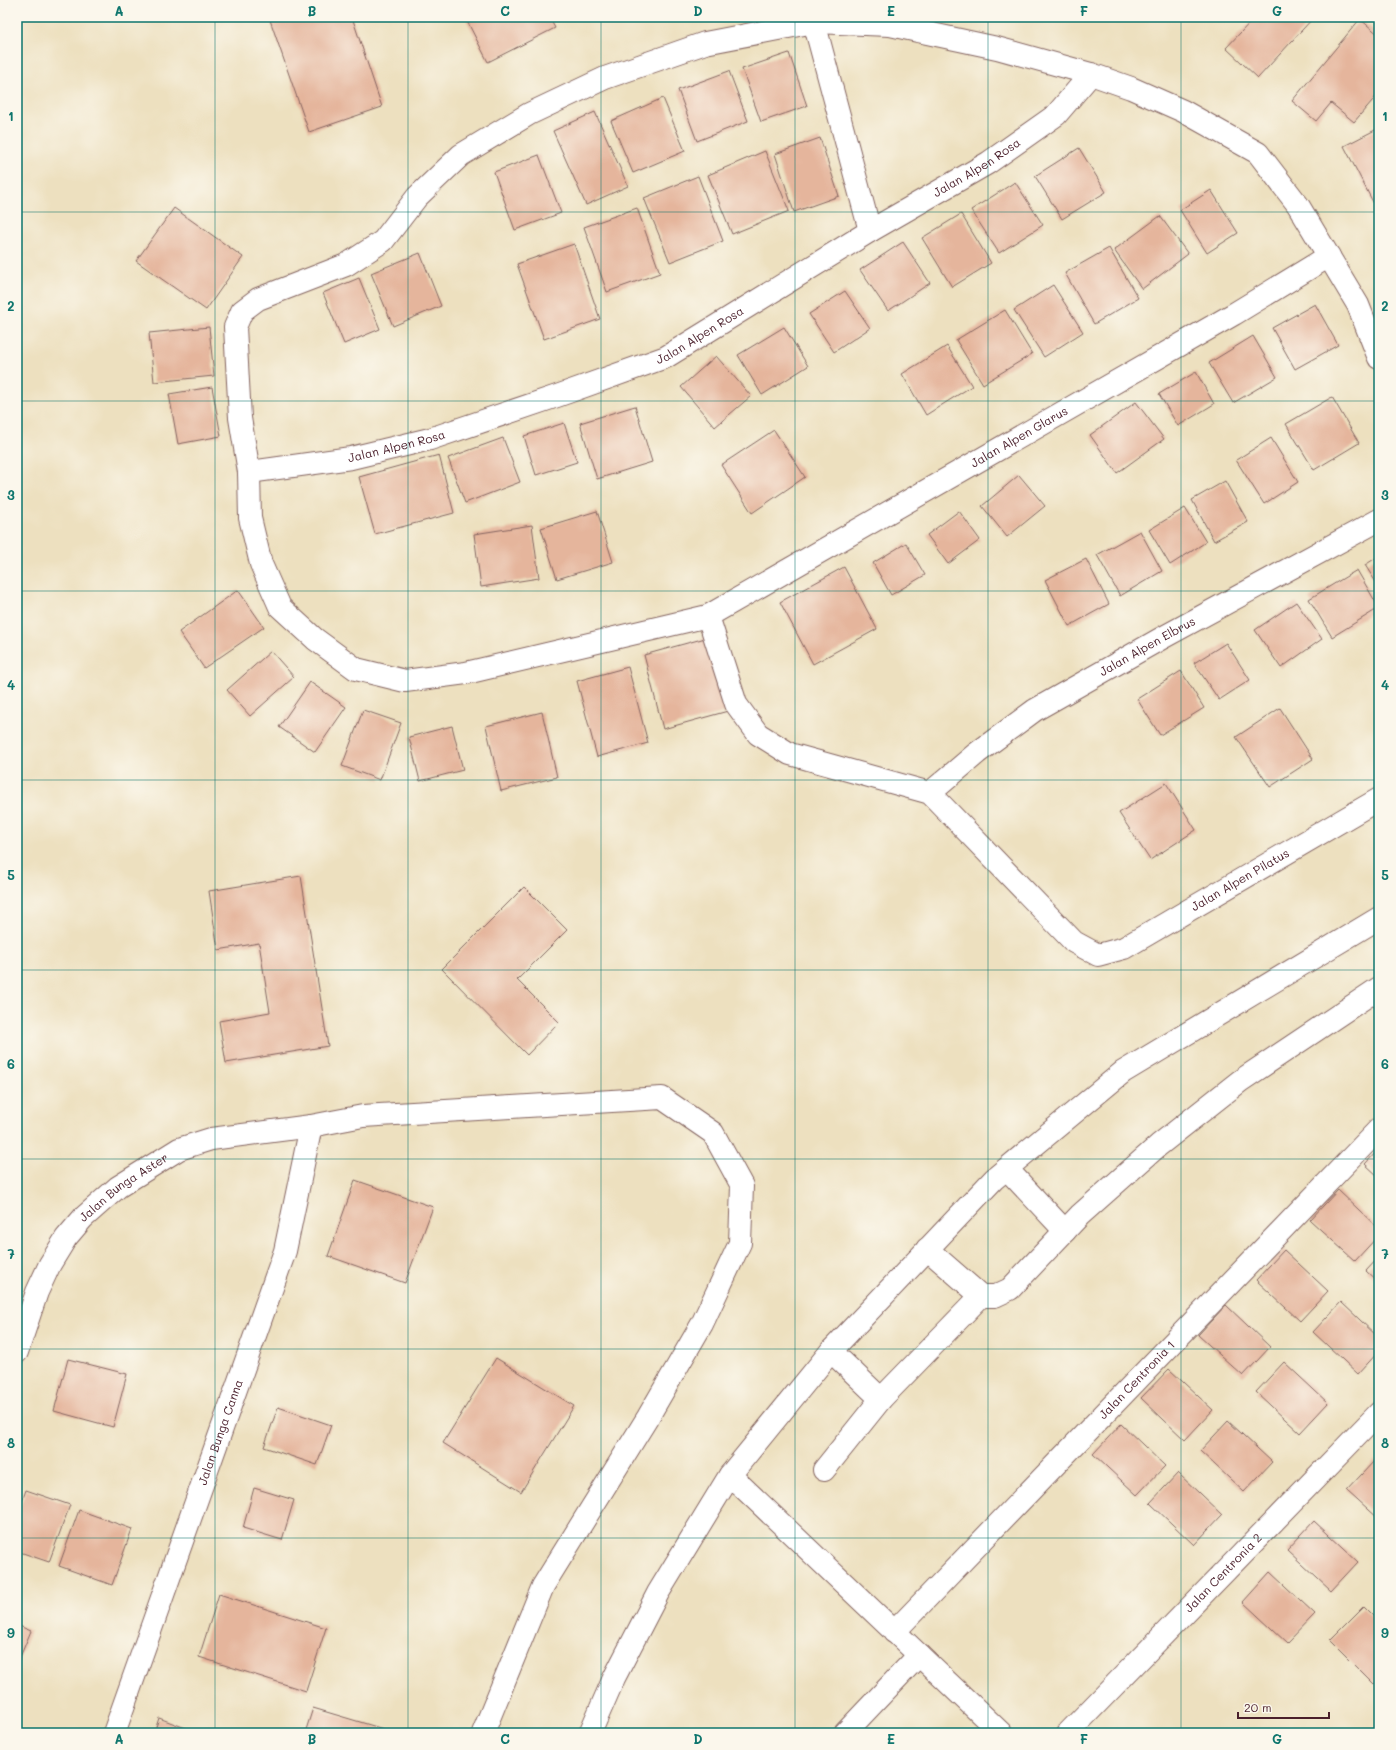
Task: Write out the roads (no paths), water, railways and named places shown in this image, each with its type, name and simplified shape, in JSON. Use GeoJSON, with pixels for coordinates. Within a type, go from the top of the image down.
{"type":"FeatureCollection","features":[{"type":"Feature","properties":{"kind":"street","name":"Jalan Alpen Glarus"},"geometry":{"type":"LineString","coordinates":[[1329,256],[1227,318],[708,616],[466,673],[405,681],[356,669],[315,639],[280,607],[261,564],[250,518],[249,472],[240,418],[235,327],[242,311],[258,299],[346,265],[383,241],[417,197],[461,155],[529,114],[605,78],[705,43],[814,22],[890,25],[997,48],[1091,74],[1131,88],[1183,112],[1258,153],[1298,205],[1329,256],[1358,305],[1379,358]]}},
{"type":"Feature","properties":{"kind":"street"},"geometry":{"type":"LineString","coordinates":[[814,22],[870,232]]}},
{"type":"Feature","properties":{"kind":"street","name":"Jalan Alpen Rosa"},"geometry":{"type":"LineString","coordinates":[[249,472],[351,458],[430,439],[666,357],[870,232],[988,163],[1056,115],[1091,74]]}},
{"type":"Feature","properties":{"kind":"street","name":"Jalan Alpen Elbrus"},"geometry":{"type":"LineString","coordinates":[[930,793],[977,753],[1035,710],[1162,638],[1379,520]]}},
{"type":"Feature","properties":{"kind":"street"},"geometry":{"type":"LineString","coordinates":[[708,616],[736,704],[758,734],[790,754],[930,793]]}},
{"type":"Feature","properties":{"kind":"street","name":"Jalan Alpen Pilatus"},"geometry":{"type":"LineString","coordinates":[[930,793],[1074,942],[1098,955],[1124,948],[1379,799]]}},
{"type":"Feature","properties":{"kind":"street"},"geometry":{"type":"LineString","coordinates":[[590,1733],[611,1684],[658,1593],[730,1475],[831,1351],[994,1179],[1123,1072],[1379,918]]}},
{"type":"Feature","properties":{"kind":"street"},"geometry":{"type":"LineString","coordinates":[[928,1249],[981,1296],[995,1296],[1010,1289],[1080,1215],[1159,1145],[1240,1081],[1379,988]]}},
{"type":"Feature","properties":{"kind":"street","name":"Jalan Bunga Aster"},"geometry":{"type":"LineString","coordinates":[[17,1352],[37,1292],[54,1257],[70,1233],[118,1187],[179,1149],[211,1139],[311,1126],[363,1116],[662,1098],[713,1133],[742,1186],[740,1243],[705,1318],[648,1417],[543,1586],[483,1733]]}},
{"type":"Feature","properties":{"kind":"street","name":"Jalan Bunga Canna"},"geometry":{"type":"LineString","coordinates":[[114,1733],[182,1547],[285,1251],[311,1126]]}},
{"type":"Feature","properties":{"kind":"street","name":"Jalan Centronia 1"},"geometry":{"type":"LineString","coordinates":[[894,1632],[1379,1129]]}},
{"type":"Feature","properties":{"kind":"street"},"geometry":{"type":"LineString","coordinates":[[1006,1169],[1065,1231]]}},
{"type":"Feature","properties":{"kind":"street"},"geometry":{"type":"LineString","coordinates":[[824,1470],[881,1399],[981,1296]]}},
{"type":"Feature","properties":{"kind":"street"},"geometry":{"type":"LineString","coordinates":[[831,1351],[881,1399]]}},
{"type":"Feature","properties":{"kind":"street","name":"Jalan Centronia 2"},"geometry":{"type":"LineString","coordinates":[[1068,1733],[1379,1413]]}},
{"type":"Feature","properties":{"kind":"street"},"geometry":{"type":"LineString","coordinates":[[730,1475],[1001,1733]]}},
{"type":"Feature","properties":{"kind":"street"},"geometry":{"type":"LineString","coordinates":[[845,1733],[920,1655]]}}]}
